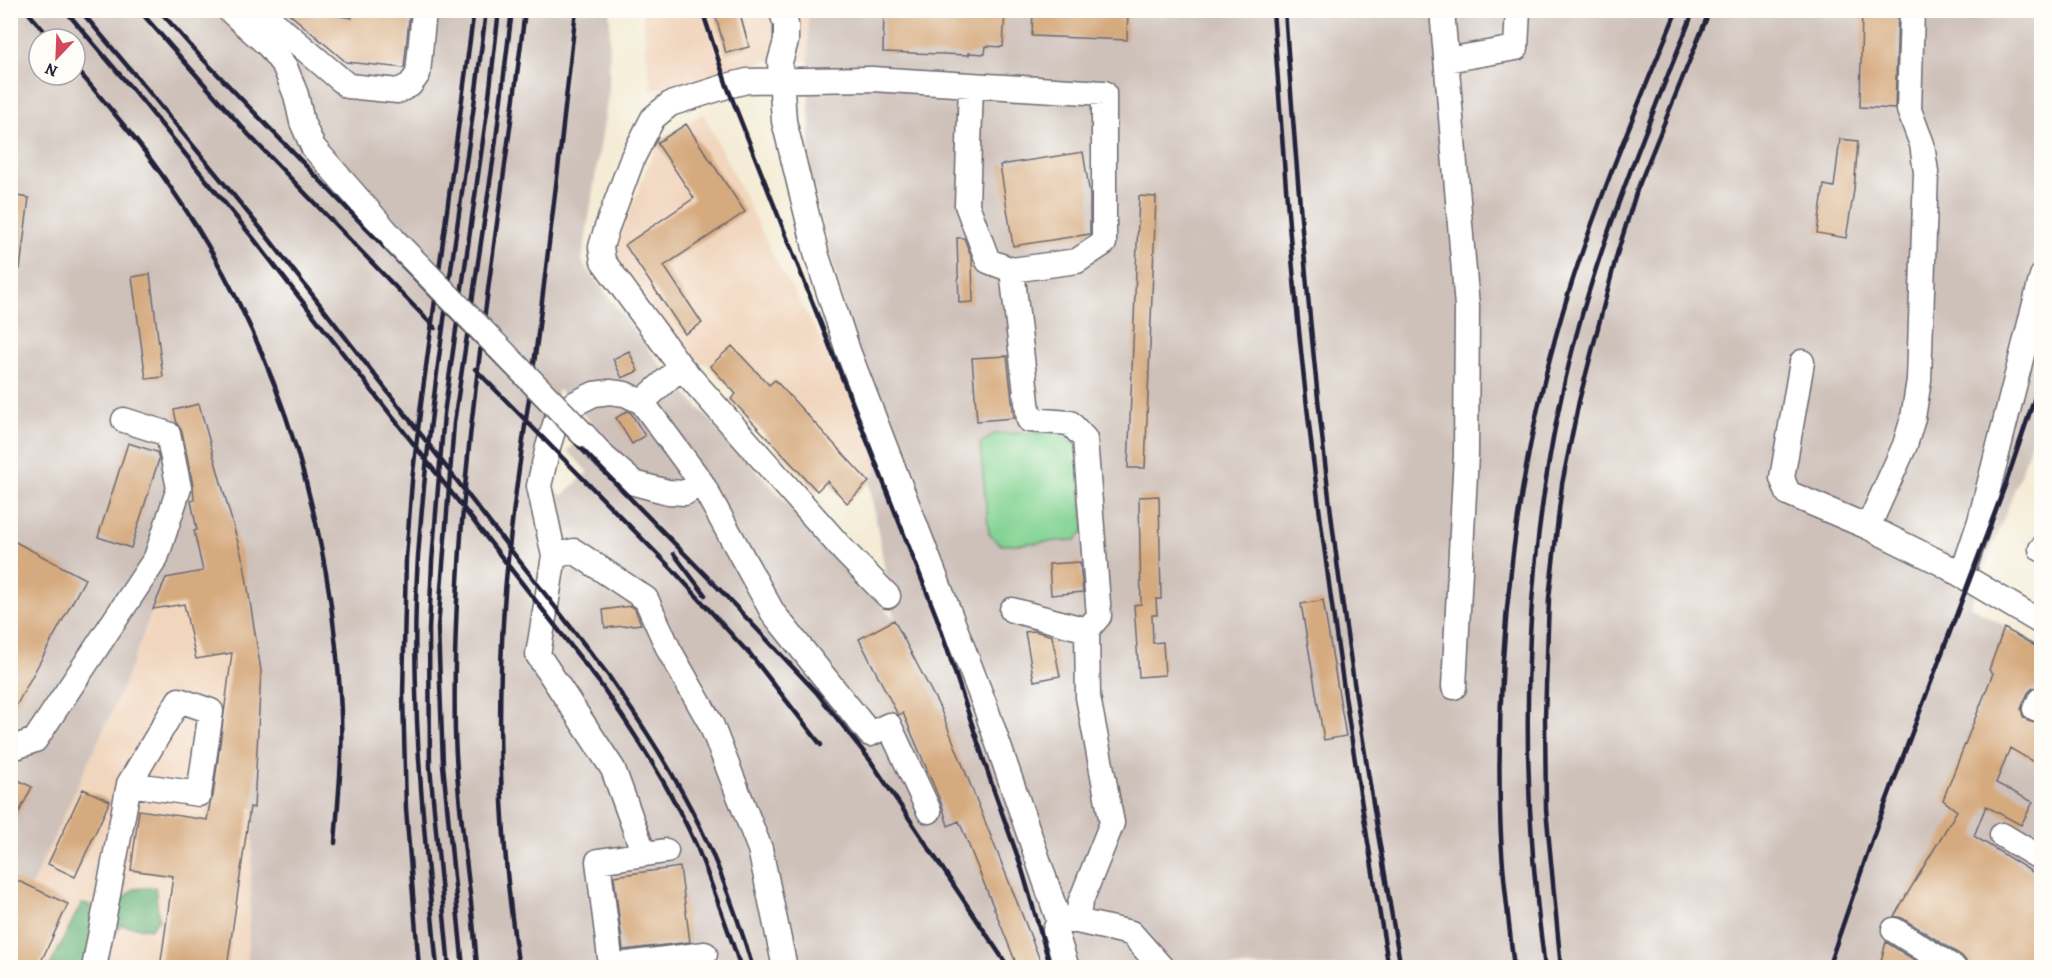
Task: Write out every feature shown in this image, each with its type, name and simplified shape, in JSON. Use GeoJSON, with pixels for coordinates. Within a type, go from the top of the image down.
{"type":"FeatureCollection","features":[{"type":"Feature","properties":{"kind":"lane"},"geometry":{"type":"LineString","coordinates":[[229,10],[269,46],[285,67],[296,95],[302,122],[314,147],[394,240],[605,458],[634,483],[668,492],[685,493],[701,482]]}},
{"type":"Feature","properties":{"kind":"lane"},"geometry":{"type":"LineString","coordinates":[[259,10],[348,86],[398,91],[410,85],[418,74],[424,10]]}},
{"type":"Feature","properties":{"kind":"lane"},"geometry":{"type":"LineString","coordinates":[[781,10],[786,24],[786,41],[780,62],[784,122],[818,256],[848,351],[1068,921]]}},
{"type":"Feature","properties":{"kind":"lane"},"geometry":{"type":"LineString","coordinates":[[1442,10],[1467,307],[1466,454],[1454,687]]}},
{"type":"Feature","properties":{"kind":"lane"},"geometry":{"type":"LineString","coordinates":[[1447,60],[1516,48],[1518,10]]}},
{"type":"Feature","properties":{"kind":"lane"},"geometry":{"type":"LineString","coordinates":[[1868,527],[1905,445],[1913,418],[1919,380],[1926,172],[1922,144],[1909,110],[1912,10]]}},
{"type":"Feature","properties":{"kind":"lane"},"geometry":{"type":"LineString","coordinates":[[888,597],[681,368],[603,261],[601,247],[633,157],[653,118],[670,104],[747,81],[872,79],[1104,93],[1104,243],[1077,261],[1012,270],[988,261],[967,205],[971,86]]}},
{"type":"Feature","properties":{"kind":"lane"},"geometry":{"type":"LineString","coordinates":[[1012,270],[1029,420],[1070,423],[1085,439],[1099,616],[1087,630],[1088,697],[1112,823],[1080,903],[1068,921]]}},
{"type":"Feature","properties":{"kind":"lane"},"geometry":{"type":"LineString","coordinates":[[1962,575],[1980,521],[2042,276]]}},
{"type":"Feature","properties":{"kind":"lane"},"geometry":{"type":"LineString","coordinates":[[1802,362],[1782,478],[1788,493],[1868,527],[1962,575],[2042,623]]}},
{"type":"Feature","properties":{"kind":"lane"},"geometry":{"type":"LineString","coordinates":[[642,402],[681,368]]}},
{"type":"Feature","properties":{"kind":"lane"},"geometry":{"type":"LineString","coordinates":[[705,954],[611,966],[598,861],[655,852],[612,769],[538,655],[554,556],[539,486],[557,418],[564,409],[594,394],[610,392],[625,394],[642,402],[701,482],[773,613],[870,734],[889,725],[929,811]]}},
{"type":"Feature","properties":{"kind":"lane"},"geometry":{"type":"LineString","coordinates":[[10,749],[35,740],[156,558],[179,488],[168,434],[124,420]]}},
{"type":"Feature","properties":{"kind":"lane"},"geometry":{"type":"LineString","coordinates":[[554,556],[574,551],[646,599],[669,650],[711,724],[760,849],[785,968]]}},
{"type":"Feature","properties":{"kind":"lane"},"geometry":{"type":"LineString","coordinates":[[1012,610],[1087,630]]}},
{"type":"Feature","properties":{"kind":"lane"},"geometry":{"type":"LineString","coordinates":[[94,968],[129,784]]}},
{"type":"Feature","properties":{"kind":"lane"},"geometry":{"type":"LineString","coordinates":[[2002,835],[2042,859]]}},
{"type":"Feature","properties":{"kind":"lane"},"geometry":{"type":"LineString","coordinates":[[1067,968],[1055,930],[1056,924],[1068,921],[1131,933],[1162,968]]}},
{"type":"Feature","properties":{"kind":"lane"},"geometry":{"type":"LineString","coordinates":[[1894,930],[1954,968]]}},
{"type":"Feature","properties":{"kind":"shaded area"},"geometry":{"type":"Polygon","coordinates":[[[11,11],[610,11],[609,89],[582,262],[671,378],[894,619],[869,482],[876,474],[875,433],[810,174],[808,11],[2041,11],[2041,407],[2024,465],[1970,606],[2041,647],[2041,967],[247,967],[261,670],[244,564],[165,578],[123,687],[11,930],[11,11]],[[558,389],[536,475],[562,496],[588,472],[568,451],[594,425],[558,389]]]}},
{"type":"Feature","properties":{"kind":"shaded area"},"geometry":{"type":"Polygon","coordinates":[[[642,11],[808,11],[809,61],[768,60],[700,83],[651,90],[642,11]]]}},
{"type":"Feature","properties":{"kind":"shaded area"},"geometry":{"type":"Polygon","coordinates":[[[703,113],[776,261],[875,433],[876,474],[847,503],[827,481],[817,491],[731,399],[736,394],[711,366],[686,357],[613,255],[657,143],[703,113]]]}},
{"type":"Feature","properties":{"kind":"shaded area"},"geometry":{"type":"Polygon","coordinates":[[[244,564],[261,670],[247,967],[11,968],[11,930],[123,687],[166,578],[244,564]]]}},
{"type":"Feature","properties":{"kind":"green space"},"geometry":{"type":"Polygon","coordinates":[[[1063,432],[1078,446],[1084,530],[1075,540],[1001,545],[989,534],[980,444],[994,434],[1063,432]]]}},
{"type":"Feature","properties":{"kind":"green space"},"geometry":{"type":"Polygon","coordinates":[[[155,887],[159,919],[150,929],[121,925],[110,941],[105,967],[49,968],[81,904],[90,905],[93,928],[134,889],[155,887]]]}},
{"type":"Feature","properties":{"kind":"building"},"geometry":{"type":"Polygon","coordinates":[[[285,10],[319,10],[322,13],[352,18],[352,10],[410,10],[404,68],[346,62],[285,10]]]}},
{"type":"Feature","properties":{"kind":"building"},"geometry":{"type":"Polygon","coordinates":[[[714,10],[739,10],[749,47],[726,53],[714,10]]]}},
{"type":"Feature","properties":{"kind":"building"},"geometry":{"type":"Polygon","coordinates":[[[884,10],[1005,10],[1003,47],[986,46],[985,54],[969,53],[969,55],[883,52],[884,10]]]}},
{"type":"Feature","properties":{"kind":"building"},"geometry":{"type":"Polygon","coordinates":[[[1033,10],[1128,10],[1127,40],[1032,36],[1033,10]]]}},
{"type":"Feature","properties":{"kind":"building"},"geometry":{"type":"Polygon","coordinates":[[[1862,10],[1898,10],[1895,109],[1860,107],[1862,10]]]}},
{"type":"Feature","properties":{"kind":"building"},"geometry":{"type":"Polygon","coordinates":[[[686,124],[745,212],[664,266],[702,323],[685,334],[625,245],[694,198],[657,143],[686,124]]]}},
{"type":"Feature","properties":{"kind":"building"},"geometry":{"type":"Polygon","coordinates":[[[1840,139],[1858,141],[1854,190],[1846,238],[1817,233],[1824,185],[1834,187],[1840,139]]]}},
{"type":"Feature","properties":{"kind":"building"},"geometry":{"type":"Polygon","coordinates":[[[1083,152],[1090,195],[1090,234],[1013,246],[1000,165],[1083,152]]]}},
{"type":"Feature","properties":{"kind":"building"},"geometry":{"type":"Polygon","coordinates":[[[10,195],[29,198],[20,269],[10,268],[10,195]]]}},
{"type":"Feature","properties":{"kind":"building"},"geometry":{"type":"Polygon","coordinates":[[[1139,196],[1156,197],[1145,468],[1128,468],[1139,196]]]}},
{"type":"Feature","properties":{"kind":"building"},"geometry":{"type":"Polygon","coordinates":[[[957,238],[964,238],[972,259],[973,302],[959,303],[957,238]]]}},
{"type":"Feature","properties":{"kind":"building"},"geometry":{"type":"Polygon","coordinates":[[[150,274],[163,377],[146,379],[132,277],[150,274]]]}},
{"type":"Feature","properties":{"kind":"building"},"geometry":{"type":"Polygon","coordinates":[[[732,346],[769,385],[775,380],[869,482],[847,503],[827,481],[817,491],[731,399],[736,394],[710,366],[732,346]]]}},
{"type":"Feature","properties":{"kind":"building"},"geometry":{"type":"Polygon","coordinates":[[[629,351],[638,371],[622,378],[613,359],[629,351]]]}},
{"type":"Feature","properties":{"kind":"building"},"geometry":{"type":"Polygon","coordinates":[[[1007,356],[1014,418],[977,421],[972,358],[1007,356]]]}},
{"type":"Feature","properties":{"kind":"building"},"geometry":{"type":"Polygon","coordinates":[[[199,404],[244,564],[261,671],[254,808],[250,807],[227,968],[160,968],[173,876],[131,870],[139,810],[207,820],[213,796],[232,653],[196,659],[184,604],[153,609],[166,578],[203,571],[194,531],[197,530],[191,501],[194,500],[193,485],[182,431],[177,424],[174,410],[199,404]]]}},
{"type":"Feature","properties":{"kind":"building"},"geometry":{"type":"Polygon","coordinates":[[[627,411],[631,413],[645,436],[632,444],[616,418],[627,411]]]}},
{"type":"Feature","properties":{"kind":"building"},"geometry":{"type":"Polygon","coordinates":[[[128,443],[157,452],[159,459],[131,548],[98,537],[128,443]]]}},
{"type":"Feature","properties":{"kind":"building"},"geometry":{"type":"Polygon","coordinates":[[[1159,496],[1161,599],[1156,599],[1157,615],[1152,615],[1153,643],[1163,642],[1165,675],[1139,677],[1134,605],[1141,604],[1139,497],[1159,496]]]}},
{"type":"Feature","properties":{"kind":"building"},"geometry":{"type":"Polygon","coordinates":[[[10,539],[85,579],[10,717],[10,539]]]}},
{"type":"Feature","properties":{"kind":"building"},"geometry":{"type":"Polygon","coordinates":[[[1080,562],[1083,592],[1051,595],[1049,564],[1080,562]]]}},
{"type":"Feature","properties":{"kind":"building"},"geometry":{"type":"Polygon","coordinates":[[[1323,600],[1346,736],[1324,740],[1301,604],[1323,600]]]}},
{"type":"Feature","properties":{"kind":"building"},"geometry":{"type":"Polygon","coordinates":[[[631,606],[635,609],[641,624],[605,628],[603,610],[631,606]]]}},
{"type":"Feature","properties":{"kind":"building"},"geometry":{"type":"Polygon","coordinates":[[[894,620],[940,708],[1040,960],[1018,968],[959,821],[948,826],[942,805],[903,713],[898,715],[859,639],[894,620]]]}},
{"type":"Feature","properties":{"kind":"building"},"geometry":{"type":"Polygon","coordinates":[[[2004,628],[2042,650],[2042,686],[2033,688],[2028,693],[2021,709],[2028,721],[2042,722],[2042,767],[2010,748],[1996,783],[2033,802],[2021,825],[1986,806],[1974,836],[2042,878],[2042,968],[1968,968],[1962,956],[1902,918],[1894,916],[1957,811],[1943,800],[1993,673],[1989,670],[2004,628]]]}},
{"type":"Feature","properties":{"kind":"building"},"geometry":{"type":"Polygon","coordinates":[[[1034,631],[1052,636],[1060,676],[1034,681],[1025,632],[1034,631]]]}},
{"type":"Feature","properties":{"kind":"building"},"geometry":{"type":"Polygon","coordinates":[[[10,776],[32,787],[10,830],[10,776]]]}},
{"type":"Feature","properties":{"kind":"building"},"geometry":{"type":"Polygon","coordinates":[[[83,789],[110,801],[75,877],[48,864],[83,789]]]}},
{"type":"Feature","properties":{"kind":"building"},"geometry":{"type":"Polygon","coordinates":[[[680,867],[690,942],[623,950],[614,876],[680,867]]]}},
{"type":"Feature","properties":{"kind":"building"},"geometry":{"type":"Polygon","coordinates":[[[10,877],[68,904],[38,968],[10,968],[10,877]]]}},
{"type":"Feature","properties":{"kind":"building"},"geometry":{"type":"Polygon","coordinates":[[[1886,942],[1927,968],[1879,968],[1886,942]]]}},
{"type":"Feature","properties":{"kind":"railway"},"geometry":{"type":"LineString","coordinates":[[26,10],[41,27]]}},
{"type":"Feature","properties":{"kind":"railway"},"geometry":{"type":"LineString","coordinates":[[65,10],[253,238],[599,682],[652,762],[687,825],[709,877],[741,968]]}},
{"type":"Feature","properties":{"kind":"railway"},"geometry":{"type":"LineString","coordinates":[[80,10],[262,230],[608,675],[656,747],[704,834],[739,923],[753,968]]}},
{"type":"Feature","properties":{"kind":"railway"},"geometry":{"type":"LineString","coordinates":[[139,10],[249,135],[435,328]]}},
{"type":"Feature","properties":{"kind":"railway"},"geometry":{"type":"LineString","coordinates":[[159,10],[198,54],[723,593],[817,693],[870,760],[1009,968]]}},
{"type":"Feature","properties":{"kind":"railway"},"geometry":{"type":"LineString","coordinates":[[419,968],[406,809],[403,694],[406,559],[421,404],[474,10]]}},
{"type":"Feature","properties":{"kind":"railway"},"geometry":{"type":"LineString","coordinates":[[437,968],[419,763],[415,660],[418,557],[431,420],[486,10]]}},
{"type":"Feature","properties":{"kind":"railway"},"geometry":{"type":"LineString","coordinates":[[449,968],[430,767],[429,630],[432,562],[444,414],[488,105],[499,10]]}},
{"type":"Feature","properties":{"kind":"railway"},"geometry":{"type":"LineString","coordinates":[[463,968],[443,765],[438,628],[454,423],[494,155],[512,10]]}},
{"type":"Feature","properties":{"kind":"railway"},"geometry":{"type":"LineString","coordinates":[[477,968],[456,762],[455,641],[468,460],[525,10]]}},
{"type":"Feature","properties":{"kind":"railway"},"geometry":{"type":"LineString","coordinates":[[519,968],[508,878],[501,787],[500,697],[504,606],[514,507],[537,342],[576,10]]}},
{"type":"Feature","properties":{"kind":"railway"},"geometry":{"type":"LineString","coordinates":[[702,10],[727,86],[937,618],[1020,863],[1051,968]]}},
{"type":"Feature","properties":{"kind":"railway"},"geometry":{"type":"LineString","coordinates":[[1273,10],[1289,228],[1314,468],[1348,718],[1389,968]]}},
{"type":"Feature","properties":{"kind":"railway"},"geometry":{"type":"LineString","coordinates":[[1285,10],[1305,266],[1332,522],[1364,745],[1401,968]]}},
{"type":"Feature","properties":{"kind":"railway"},"geometry":{"type":"LineString","coordinates":[[1514,968],[1502,849],[1500,748],[1506,622],[1521,495],[1547,371],[1575,273],[1616,159],[1677,10]]}},
{"type":"Feature","properties":{"kind":"railway"},"geometry":{"type":"LineString","coordinates":[[1545,968],[1530,803],[1528,720],[1530,637],[1536,555],[1547,472],[1563,391],[1583,311],[1607,235],[1694,10]]}},
{"type":"Feature","properties":{"kind":"railway"},"geometry":{"type":"LineString","coordinates":[[1561,968],[1546,809],[1545,717],[1549,598],[1562,484],[1579,401],[1617,254],[1637,190],[1710,10]]}},
{"type":"Feature","properties":{"kind":"railway"},"geometry":{"type":"LineString","coordinates":[[87,81],[171,188],[229,283],[253,333],[292,436],[308,490],[320,543],[337,657],[341,737],[335,843]]}},
{"type":"Feature","properties":{"kind":"railway"},"geometry":{"type":"LineString","coordinates":[[475,369],[673,570],[752,657]]}},
{"type":"Feature","properties":{"kind":"railway"},"geometry":{"type":"LineString","coordinates":[[1828,968],[1878,823],[2006,483],[2042,376]]}},
{"type":"Feature","properties":{"kind":"railway"},"geometry":{"type":"LineString","coordinates":[[674,554],[705,595]]}},
{"type":"Feature","properties":{"kind":"railway"},"geometry":{"type":"LineString","coordinates":[[747,650],[821,745]]}}]}
